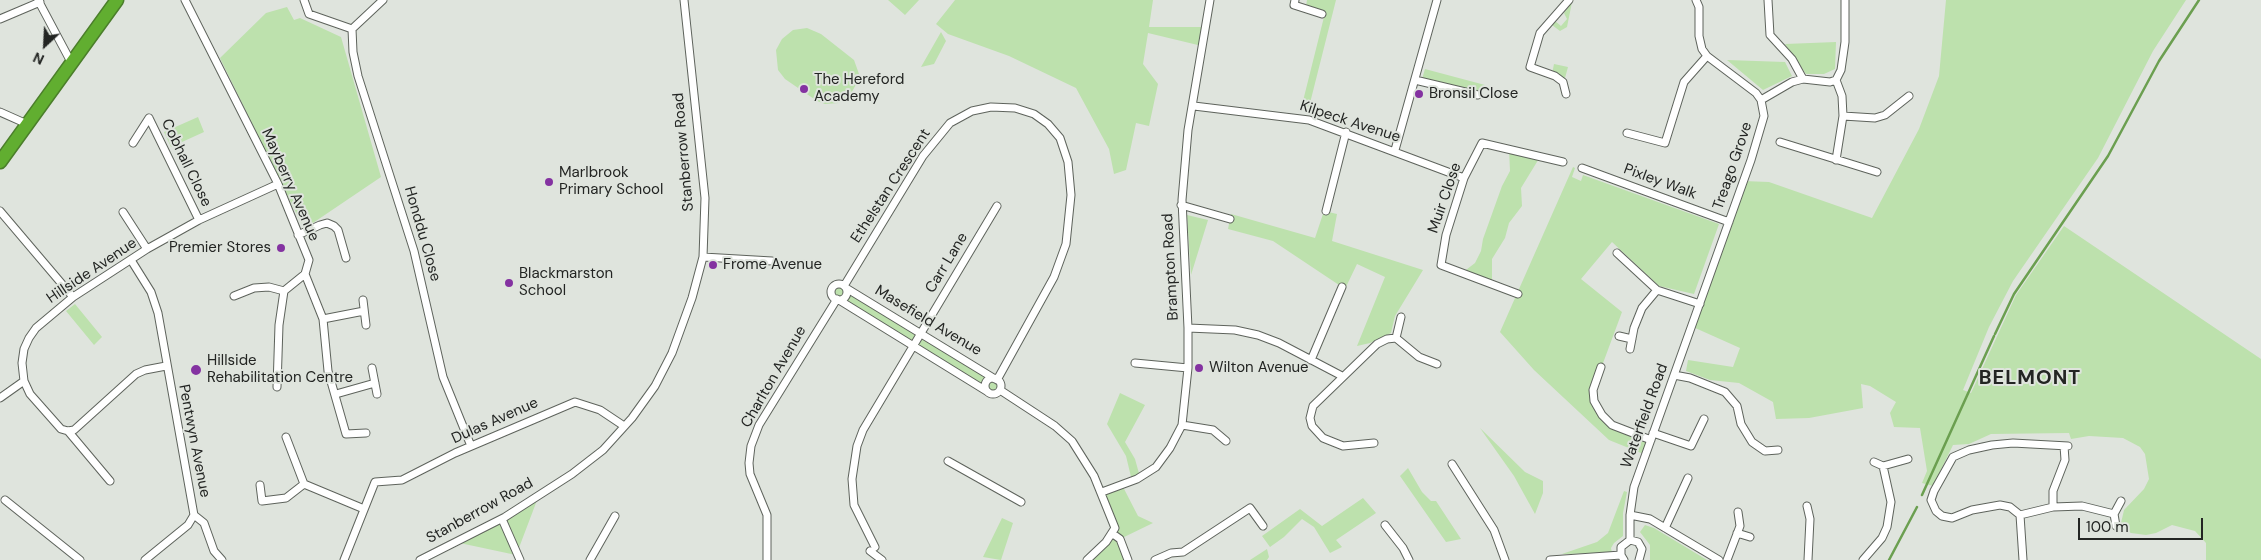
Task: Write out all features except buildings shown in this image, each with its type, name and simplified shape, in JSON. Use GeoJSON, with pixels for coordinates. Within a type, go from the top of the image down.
{"type":"FeatureCollection","features":[{"type":"Feature","properties":{"kind":"highway"},"geometry":{"type":"LineString","coordinates":[[0,162],[117,0]]}},
{"type":"Feature","properties":{"kind":"street","name":"Mayberry Avenue"},"geometry":{"type":"LineString","coordinates":[[184,0],[278,184],[308,260],[305,274],[323,319],[328,370],[346,434],[366,433]]}},
{"type":"Feature","properties":{"kind":"street"},"geometry":{"type":"LineString","coordinates":[[304,0],[309,14],[352,29],[384,0]]}},
{"type":"Feature","properties":{"kind":"street","name":"Stanberrow Road"},"geometry":{"type":"LineString","coordinates":[[422,560],[502,519],[572,474],[603,450],[655,386],[672,353],[692,298],[703,257],[705,198],[684,0]]}},
{"type":"Feature","properties":{"kind":"street","name":"Brampton Road"},"geometry":{"type":"LineString","coordinates":[[1102,492],[1137,479],[1156,467],[1170,448],[1182,425],[1188,368],[1188,328],[1182,206],[1188,130],[1194,106],[1210,0]]}},
{"type":"Feature","properties":{"kind":"street"},"geometry":{"type":"LineString","coordinates":[[1295,0],[1294,5],[1322,14]]}},
{"type":"Feature","properties":{"kind":"street"},"geometry":{"type":"LineString","coordinates":[[1395,150],[1437,0]]}},
{"type":"Feature","properties":{"kind":"street"},"geometry":{"type":"LineString","coordinates":[[1566,94],[1563,82],[1559,79],[1530,67],[1540,33],[1569,0]]}},
{"type":"Feature","properties":{"kind":"street"},"geometry":{"type":"LineString","coordinates":[[1696,0],[1699,7],[1700,44],[1707,56],[1751,88],[1761,100],[1792,82],[1803,79],[1830,82],[1836,80],[1841,70],[1845,42],[1844,0]]}},
{"type":"Feature","properties":{"kind":"street"},"geometry":{"type":"LineString","coordinates":[[1768,0],[1770,35],[1792,59],[1803,79]]}},
{"type":"Feature","properties":{"kind":"street"},"geometry":{"type":"LineString","coordinates":[[0,18],[39,1],[72,62]]}},
{"type":"Feature","properties":{"kind":"street","name":"Honddu Close"},"geometry":{"type":"LineString","coordinates":[[352,29],[353,52],[358,76],[414,251],[443,377],[471,446]]}},
{"type":"Feature","properties":{"kind":"street"},"geometry":{"type":"LineString","coordinates":[[1628,133],[1666,144],[1684,82],[1707,56]]}},
{"type":"Feature","properties":{"kind":"street"},"geometry":{"type":"LineString","coordinates":[[1415,80],[1478,95]]}},
{"type":"Feature","properties":{"kind":"street"},"geometry":{"type":"LineString","coordinates":[[1836,80],[1842,96],[1843,116],[1836,160]]}},
{"type":"Feature","properties":{"kind":"street"},"geometry":{"type":"LineString","coordinates":[[1843,116],[1875,118],[1885,115],[1909,96]]}},
{"type":"Feature","properties":{"kind":"street","name":"Treago Grove"},"geometry":{"type":"LineString","coordinates":[[1700,304],[1762,125],[1763,108],[1761,100]]}},
{"type":"Feature","properties":{"kind":"street","name":"Kilpeck Avenue"},"geometry":{"type":"LineString","coordinates":[[1194,106],[1236,112],[1297,117],[1346,132],[1464,178]]}},
{"type":"Feature","properties":{"kind":"street","name":"Ethelstan Crescent"},"geometry":{"type":"LineString","coordinates":[[845,287],[923,156],[950,123],[972,111],[991,107],[1015,108],[1034,114],[1048,124],[1060,138],[1068,162],[1071,195],[1066,244],[1054,277],[996,379]]}},
{"type":"Feature","properties":{"kind":"street"},"geometry":{"type":"LineString","coordinates":[[0,112],[27,124]]}},
{"type":"Feature","properties":{"kind":"street","name":"Cobhall Close"},"geometry":{"type":"LineString","coordinates":[[132,143],[149,118],[199,220]]}},
{"type":"Feature","properties":{"kind":"street"},"geometry":{"type":"LineString","coordinates":[[1326,211],[1346,132]]}},
{"type":"Feature","properties":{"kind":"street"},"geometry":{"type":"LineString","coordinates":[[1780,142],[1877,172]]}},
{"type":"Feature","properties":{"kind":"street","name":"Muir Close"},"geometry":{"type":"LineString","coordinates":[[1518,294],[1441,265],[1446,235],[1464,178],[1482,143],[1562,162]]}},
{"type":"Feature","properties":{"kind":"street","name":"Pixley Walk"},"geometry":{"type":"LineString","coordinates":[[1582,168],[1729,222]]}},
{"type":"Feature","properties":{"kind":"street","name":"Hillside Avenue"},"geometry":{"type":"LineString","coordinates":[[110,481],[68,431],[61,429],[40,407],[24,381],[22,363],[24,349],[29,338],[36,328],[73,297],[147,250],[199,220],[278,184]]}},
{"type":"Feature","properties":{"kind":"street","name":"Carr Lane"},"geometry":{"type":"LineString","coordinates":[[882,560],[872,549],[854,505],[852,479],[857,446],[863,430],[997,206]]}},
{"type":"Feature","properties":{"kind":"street"},"geometry":{"type":"LineString","coordinates":[[1182,206],[1230,219]]}},
{"type":"Feature","properties":{"kind":"street"},"geometry":{"type":"LineString","coordinates":[[0,211],[73,297]]}},
{"type":"Feature","properties":{"kind":"street"},"geometry":{"type":"LineString","coordinates":[[123,212],[147,250]]}},
{"type":"Feature","properties":{"kind":"street"},"geometry":{"type":"LineString","coordinates":[[298,235],[328,223],[338,230],[346,258]]}},
{"type":"Feature","properties":{"kind":"street"},"geometry":{"type":"LineString","coordinates":[[1617,253],[1656,290],[1700,304]]}},
{"type":"Feature","properties":{"kind":"street"},"geometry":{"type":"LineString","coordinates":[[703,257],[772,261]]}},
{"type":"Feature","properties":{"kind":"street","name":"Pentwyn Avenue"},"geometry":{"type":"LineString","coordinates":[[131,260],[155,303],[194,515]]}},
{"type":"Feature","properties":{"kind":"street"},"geometry":{"type":"LineString","coordinates":[[277,386],[279,325],[284,291],[305,274]]}},
{"type":"Feature","properties":{"kind":"street"},"geometry":{"type":"LineString","coordinates":[[839,284],[845,287],[846,296],[838,299],[832,293],[833,287],[839,284]]}},
{"type":"Feature","properties":{"kind":"street"},"geometry":{"type":"LineString","coordinates":[[234,296],[254,288],[270,287],[284,291]]}},
{"type":"Feature","properties":{"kind":"street","name":"Masefield Avenue"},"geometry":{"type":"LineString","coordinates":[[845,287],[996,379]]}},
{"type":"Feature","properties":{"kind":"street"},"geometry":{"type":"LineString","coordinates":[[1312,360],[1342,287]]}},
{"type":"Feature","properties":{"kind":"street"},"geometry":{"type":"LineString","coordinates":[[1630,349],[1642,308],[1656,290]]}},
{"type":"Feature","properties":{"kind":"street","name":"Masefield Avenue"},"geometry":{"type":"LineString","coordinates":[[838,299],[988,392]]}},
{"type":"Feature","properties":{"kind":"street","name":"Charlton Avenue"},"geometry":{"type":"LineString","coordinates":[[768,560],[767,515],[750,474],[751,446],[759,424],[838,299]]}},
{"type":"Feature","properties":{"kind":"street"},"geometry":{"type":"LineString","coordinates":[[363,300],[366,325]]}},
{"type":"Feature","properties":{"kind":"street","name":"Waterfield Road"},"geometry":{"type":"LineString","coordinates":[[1630,540],[1630,515],[1634,488],[1700,304]]}},
{"type":"Feature","properties":{"kind":"street"},"geometry":{"type":"LineString","coordinates":[[323,319],[364,311]]}},
{"type":"Feature","properties":{"kind":"street"},"geometry":{"type":"LineString","coordinates":[[1396,338],[1401,317]]}},
{"type":"Feature","properties":{"kind":"street"},"geometry":{"type":"LineString","coordinates":[[1188,328],[1235,330],[1279,343],[1342,376]]}},
{"type":"Feature","properties":{"kind":"street"},"geometry":{"type":"LineString","coordinates":[[1618,336],[1632,339]]}},
{"type":"Feature","properties":{"kind":"street"},"geometry":{"type":"LineString","coordinates":[[1396,338],[1419,357],[1436,364]]}},
{"type":"Feature","properties":{"kind":"street"},"geometry":{"type":"LineString","coordinates":[[1374,443],[1344,446],[1323,438],[1312,426],[1310,418],[1313,406],[1342,376],[1377,344],[1396,338]]}},
{"type":"Feature","properties":{"kind":"street"},"geometry":{"type":"LineString","coordinates":[[1135,363],[1188,368]]}},
{"type":"Feature","properties":{"kind":"street"},"geometry":{"type":"LineString","coordinates":[[68,431],[74,430],[136,374],[145,370],[166,366]]}},
{"type":"Feature","properties":{"kind":"street"},"geometry":{"type":"LineString","coordinates":[[1601,367],[1593,390],[1594,401],[1602,415],[1612,425],[1691,446],[1704,419]]}},
{"type":"Feature","properties":{"kind":"street"},"geometry":{"type":"LineString","coordinates":[[372,368],[377,394]]}},
{"type":"Feature","properties":{"kind":"street"},"geometry":{"type":"LineString","coordinates":[[1674,375],[1690,378],[1725,392],[1737,406],[1741,424],[1752,442],[1765,450],[1778,450]]}},
{"type":"Feature","properties":{"kind":"street"},"geometry":{"type":"LineString","coordinates":[[996,379],[1001,384],[1000,390],[994,394],[988,392],[986,383],[996,379]]}},
{"type":"Feature","properties":{"kind":"street"},"geometry":{"type":"LineString","coordinates":[[0,398],[24,381]]}},
{"type":"Feature","properties":{"kind":"street"},"geometry":{"type":"LineString","coordinates":[[336,394],[375,383]]}},
{"type":"Feature","properties":{"kind":"street"},"geometry":{"type":"LineString","coordinates":[[1000,390],[1036,412],[1072,441],[1085,459],[1102,492],[1114,520],[1112,534],[1087,560]]}},
{"type":"Feature","properties":{"kind":"street","name":"Dulas Avenue"},"geometry":{"type":"LineString","coordinates":[[364,509],[375,482],[402,480],[471,446],[575,402],[600,410],[624,426]]}},
{"type":"Feature","properties":{"kind":"street"},"geometry":{"type":"LineString","coordinates":[[1182,425],[1213,430],[1226,441]]}},
{"type":"Feature","properties":{"kind":"street"},"geometry":{"type":"LineString","coordinates":[[286,437],[304,484],[364,509],[344,560]]}},
{"type":"Feature","properties":{"kind":"street"},"geometry":{"type":"LineString","coordinates":[[2023,560],[2020,515],[2010,507],[2000,505],[1972,510],[1952,518],[1942,516],[1936,511],[1931,500],[1936,485],[1948,464],[1958,454],[1992,445],[2023,443],[2066,446],[2065,460],[2053,491],[2053,507]]}},
{"type":"Feature","properties":{"kind":"street"},"geometry":{"type":"LineString","coordinates":[[1874,462],[1883,466],[1908,459]]}},
{"type":"Feature","properties":{"kind":"street"},"geometry":{"type":"LineString","coordinates":[[948,461],[1021,502]]}},
{"type":"Feature","properties":{"kind":"street"},"geometry":{"type":"LineString","coordinates":[[1452,464],[1494,530],[1505,560]]}},
{"type":"Feature","properties":{"kind":"street"},"geometry":{"type":"LineString","coordinates":[[1863,560],[1882,538],[1887,527],[1891,502],[1883,466]]}},
{"type":"Feature","properties":{"kind":"street"},"geometry":{"type":"LineString","coordinates":[[1665,528],[1688,478]]}},
{"type":"Feature","properties":{"kind":"street"},"geometry":{"type":"LineString","coordinates":[[260,485],[262,501],[286,498],[304,484]]}},
{"type":"Feature","properties":{"kind":"street"},"geometry":{"type":"LineString","coordinates":[[6,500],[80,560]]}},
{"type":"Feature","properties":{"kind":"street"},"geometry":{"type":"LineString","coordinates":[[2116,526],[2114,514],[2120,501]]}},
{"type":"Feature","properties":{"kind":"street"},"geometry":{"type":"LineString","coordinates":[[2020,515],[2053,507],[2077,505],[2114,514]]}},
{"type":"Feature","properties":{"kind":"street"},"geometry":{"type":"LineString","coordinates":[[1807,506],[1810,519],[1808,560]]}},
{"type":"Feature","properties":{"kind":"street"},"geometry":{"type":"LineString","coordinates":[[1155,560],[1171,553],[1183,552],[1250,508],[1263,526]]}},
{"type":"Feature","properties":{"kind":"street"},"geometry":{"type":"LineString","coordinates":[[1726,560],[1740,526],[1738,512]]}},
{"type":"Feature","properties":{"kind":"street"},"geometry":{"type":"LineString","coordinates":[[145,560],[188,525],[194,515],[204,522],[214,551],[222,560]]}},
{"type":"Feature","properties":{"kind":"street"},"geometry":{"type":"LineString","coordinates":[[1630,515],[1650,519],[1719,560]]}},
{"type":"Feature","properties":{"kind":"street"},"geometry":{"type":"LineString","coordinates":[[590,560],[615,516]]}},
{"type":"Feature","properties":{"kind":"street"},"geometry":{"type":"LineString","coordinates":[[502,519],[520,560]]}},
{"type":"Feature","properties":{"kind":"street"},"geometry":{"type":"LineString","coordinates":[[1385,525],[1403,548],[1409,560]]}},
{"type":"Feature","properties":{"kind":"street"},"geometry":{"type":"LineString","coordinates":[[1737,533],[1750,537]]}},
{"type":"Feature","properties":{"kind":"street"},"geometry":{"type":"LineString","coordinates":[[1112,534],[1120,539],[1128,560]]}},
{"type":"Feature","properties":{"kind":"street"},"geometry":{"type":"LineString","coordinates":[[1550,560],[1622,558],[1623,544],[1630,540],[1638,542],[1642,549],[1639,560]]}},
{"type":"Feature","properties":{"kind":"green space"},"geometry":{"type":"Polygon","coordinates":[[[888,0],[919,0],[905,15],[888,0]]]}},
{"type":"Feature","properties":{"kind":"green space"},"geometry":{"type":"Polygon","coordinates":[[[955,0],[1153,0],[1149,27],[1205,27],[1202,46],[1148,33],[1143,64],[1158,84],[1149,126],[1136,123],[1126,170],[1114,174],[1109,149],[1076,88],[1009,56],[948,34],[936,24],[955,0]]]}},
{"type":"Feature","properties":{"kind":"green space"},"geometry":{"type":"Polygon","coordinates":[[[1307,0],[1336,0],[1308,111],[1301,109],[1325,13],[1306,6],[1307,0]]]}},
{"type":"Feature","properties":{"kind":"green space"},"geometry":{"type":"Polygon","coordinates":[[[1946,0],[2186,0],[2153,51],[2098,158],[2013,281],[1989,327],[1963,390],[1971,393],[2016,295],[2064,226],[2261,359],[2261,560],[2206,560],[2206,543],[2195,531],[2172,525],[2156,533],[2146,535],[2131,533],[2124,529],[2121,523],[2124,510],[2144,489],[2149,479],[2145,454],[2140,447],[2123,438],[2089,436],[2071,439],[2069,433],[1991,434],[1969,444],[1953,445],[1933,486],[1922,483],[1927,471],[1920,428],[1894,427],[1890,413],[1896,402],[1870,386],[1861,384],[1863,408],[1809,418],[1776,419],[1773,402],[1739,383],[1710,380],[1686,371],[1688,360],[1733,367],[1740,348],[1693,327],[1743,181],[1769,182],[1872,218],[1919,129],[1939,76],[1946,0]]]}},
{"type":"Feature","properties":{"kind":"green space"},"geometry":{"type":"Polygon","coordinates":[[[1572,2],[1567,27],[1560,31],[1552,25],[1555,21],[1561,26],[1567,19],[1564,13],[1572,2]]]}},
{"type":"Feature","properties":{"kind":"green space"},"geometry":{"type":"Polygon","coordinates":[[[287,7],[294,20],[300,18],[341,37],[381,177],[304,229],[220,58],[266,13],[287,7]]]}},
{"type":"Feature","properties":{"kind":"green space"},"geometry":{"type":"Polygon","coordinates":[[[807,28],[821,34],[854,60],[859,74],[858,81],[849,97],[839,103],[825,104],[817,101],[785,79],[778,70],[776,50],[782,39],[793,30],[807,28]]]}},
{"type":"Feature","properties":{"kind":"green space"},"geometry":{"type":"Polygon","coordinates":[[[941,32],[946,41],[934,64],[921,67],[941,32]]]}},
{"type":"Feature","properties":{"kind":"green space"},"geometry":{"type":"Polygon","coordinates":[[[1836,42],[1835,69],[1824,74],[1806,74],[1785,44],[1836,42]]]}},
{"type":"Feature","properties":{"kind":"green space"},"geometry":{"type":"Polygon","coordinates":[[[1727,60],[1785,62],[1792,76],[1763,90],[1727,60]]]}},
{"type":"Feature","properties":{"kind":"green space"},"geometry":{"type":"Polygon","coordinates":[[[1554,64],[1568,67],[1565,78],[1552,74],[1554,64]]]}},
{"type":"Feature","properties":{"kind":"green space"},"geometry":{"type":"Polygon","coordinates":[[[1425,69],[1485,85],[1482,95],[1422,79],[1425,69]]]}},
{"type":"Feature","properties":{"kind":"green space"},"geometry":{"type":"Polygon","coordinates":[[[198,117],[204,132],[171,147],[164,132],[198,117]]]}},
{"type":"Feature","properties":{"kind":"green space"},"geometry":{"type":"Polygon","coordinates":[[[1509,149],[1540,157],[1521,188],[1522,206],[1509,223],[1505,238],[1492,259],[1492,284],[1462,273],[1475,263],[1481,251],[1483,239],[1502,186],[1510,171],[1509,149]]]}},
{"type":"Feature","properties":{"kind":"green space"},"geometry":{"type":"Polygon","coordinates":[[[1573,167],[1575,168],[1572,177],[1581,181],[1583,175],[1719,224],[1694,294],[1659,286],[1612,242],[1581,279],[1622,312],[1593,390],[1594,401],[1612,425],[1651,440],[1646,455],[1609,440],[1534,370],[1500,332],[1573,167]]]}},
{"type":"Feature","properties":{"kind":"green space"},"geometry":{"type":"Polygon","coordinates":[[[1324,211],[1337,214],[1332,241],[1423,270],[1395,316],[1391,333],[1370,343],[1357,346],[1385,277],[1357,264],[1345,289],[1273,241],[1228,229],[1231,214],[1315,238],[1324,211]]]}},
{"type":"Feature","properties":{"kind":"green space"},"geometry":{"type":"Polygon","coordinates":[[[1187,215],[1208,220],[1191,275],[1187,215]]]}},
{"type":"Feature","properties":{"kind":"green space"},"geometry":{"type":"Polygon","coordinates":[[[842,285],[997,380],[1001,389],[996,393],[990,393],[837,299],[832,293],[835,286],[842,285]]]}},
{"type":"Feature","properties":{"kind":"green space"},"geometry":{"type":"Polygon","coordinates":[[[75,304],[102,337],[94,345],[66,311],[75,304]]]}},
{"type":"Feature","properties":{"kind":"green space"},"geometry":{"type":"Polygon","coordinates":[[[1120,393],[1145,405],[1125,442],[1135,459],[1140,477],[1132,481],[1126,456],[1107,424],[1120,393]]]}},
{"type":"Feature","properties":{"kind":"green space"},"geometry":{"type":"Polygon","coordinates":[[[1480,428],[1525,472],[1543,481],[1543,493],[1535,514],[1514,476],[1480,428]]]}},
{"type":"Feature","properties":{"kind":"green space"},"geometry":{"type":"Polygon","coordinates":[[[1408,468],[1422,492],[1431,501],[1436,501],[1461,539],[1446,542],[1400,476],[1408,468]]]}},
{"type":"Feature","properties":{"kind":"green space"},"geometry":{"type":"Polygon","coordinates":[[[1122,485],[1138,516],[1153,523],[1120,539],[1128,560],[1087,560],[1115,528],[1102,492],[1122,485]]]}},
{"type":"Feature","properties":{"kind":"green space"},"geometry":{"type":"Polygon","coordinates":[[[1624,491],[1627,492],[1623,513],[1623,536],[1614,543],[1611,548],[1612,553],[1562,554],[1597,542],[1608,533],[1624,491]]]}},
{"type":"Feature","properties":{"kind":"green space"},"geometry":{"type":"Polygon","coordinates":[[[539,495],[517,553],[520,560],[516,560],[516,555],[455,542],[539,495]]]}},
{"type":"Feature","properties":{"kind":"green space"},"geometry":{"type":"Polygon","coordinates":[[[1363,498],[1376,513],[1336,540],[1342,547],[1330,553],[1314,527],[1302,519],[1284,537],[1270,547],[1262,536],[1300,509],[1322,526],[1363,498]]]}},
{"type":"Feature","properties":{"kind":"green space"},"geometry":{"type":"Polygon","coordinates":[[[1002,518],[1013,523],[1001,560],[983,557],[1002,518]]]}},
{"type":"Feature","properties":{"kind":"green space"},"geometry":{"type":"Polygon","coordinates":[[[1645,525],[1654,528],[1707,560],[1650,560],[1650,545],[1640,532],[1645,525]]]}},
{"type":"Feature","properties":{"kind":"green space"},"geometry":{"type":"Polygon","coordinates":[[[1267,549],[1269,557],[1267,560],[1250,560],[1267,549]]]}},
{"type":"Feature","properties":{"kind":"waterway"},"geometry":{"type":"LineString","coordinates":[[1995,334],[2014,294],[2108,156],[2159,61],[2199,0]]}},
{"type":"Feature","properties":{"kind":"waterway"},"geometry":{"type":"LineString","coordinates":[[1922,495],[1994,336]]}},
{"type":"Feature","properties":{"kind":"waterway"},"geometry":{"type":"LineString","coordinates":[[1889,560],[1917,507]]}},
{"type":"Feature","properties":{"kind":"place","name":"The Hereford Academy"},"geometry":{"type":"Point","coordinates":[804,89]}},
{"type":"Feature","properties":{"kind":"place","name":"Bronsil Close"},"geometry":{"type":"Point","coordinates":[1419,94]}},
{"type":"Feature","properties":{"kind":"place","name":"Marlbrook Primary School"},"geometry":{"type":"Point","coordinates":[549,182]}},
{"type":"Feature","properties":{"kind":"place","name":"Premier Stores"},"geometry":{"type":"Point","coordinates":[281,248]}},
{"type":"Feature","properties":{"kind":"place","name":"Frome Avenue"},"geometry":{"type":"Point","coordinates":[713,265]}},
{"type":"Feature","properties":{"kind":"place","name":"Blackmarston School"},"geometry":{"type":"Point","coordinates":[509,283]}},
{"type":"Feature","properties":{"kind":"place","name":"Wilton Avenue"},"geometry":{"type":"Point","coordinates":[1199,368]}},
{"type":"Feature","properties":{"kind":"place","name":"Hillside Rehabilitation Centre"},"geometry":{"type":"Point","coordinates":[196,370]}},
{"type":"Feature","properties":{"kind":"district","name":"BELMONT"},"geometry":{"type":"Point","coordinates":[2030,379]}}]}
